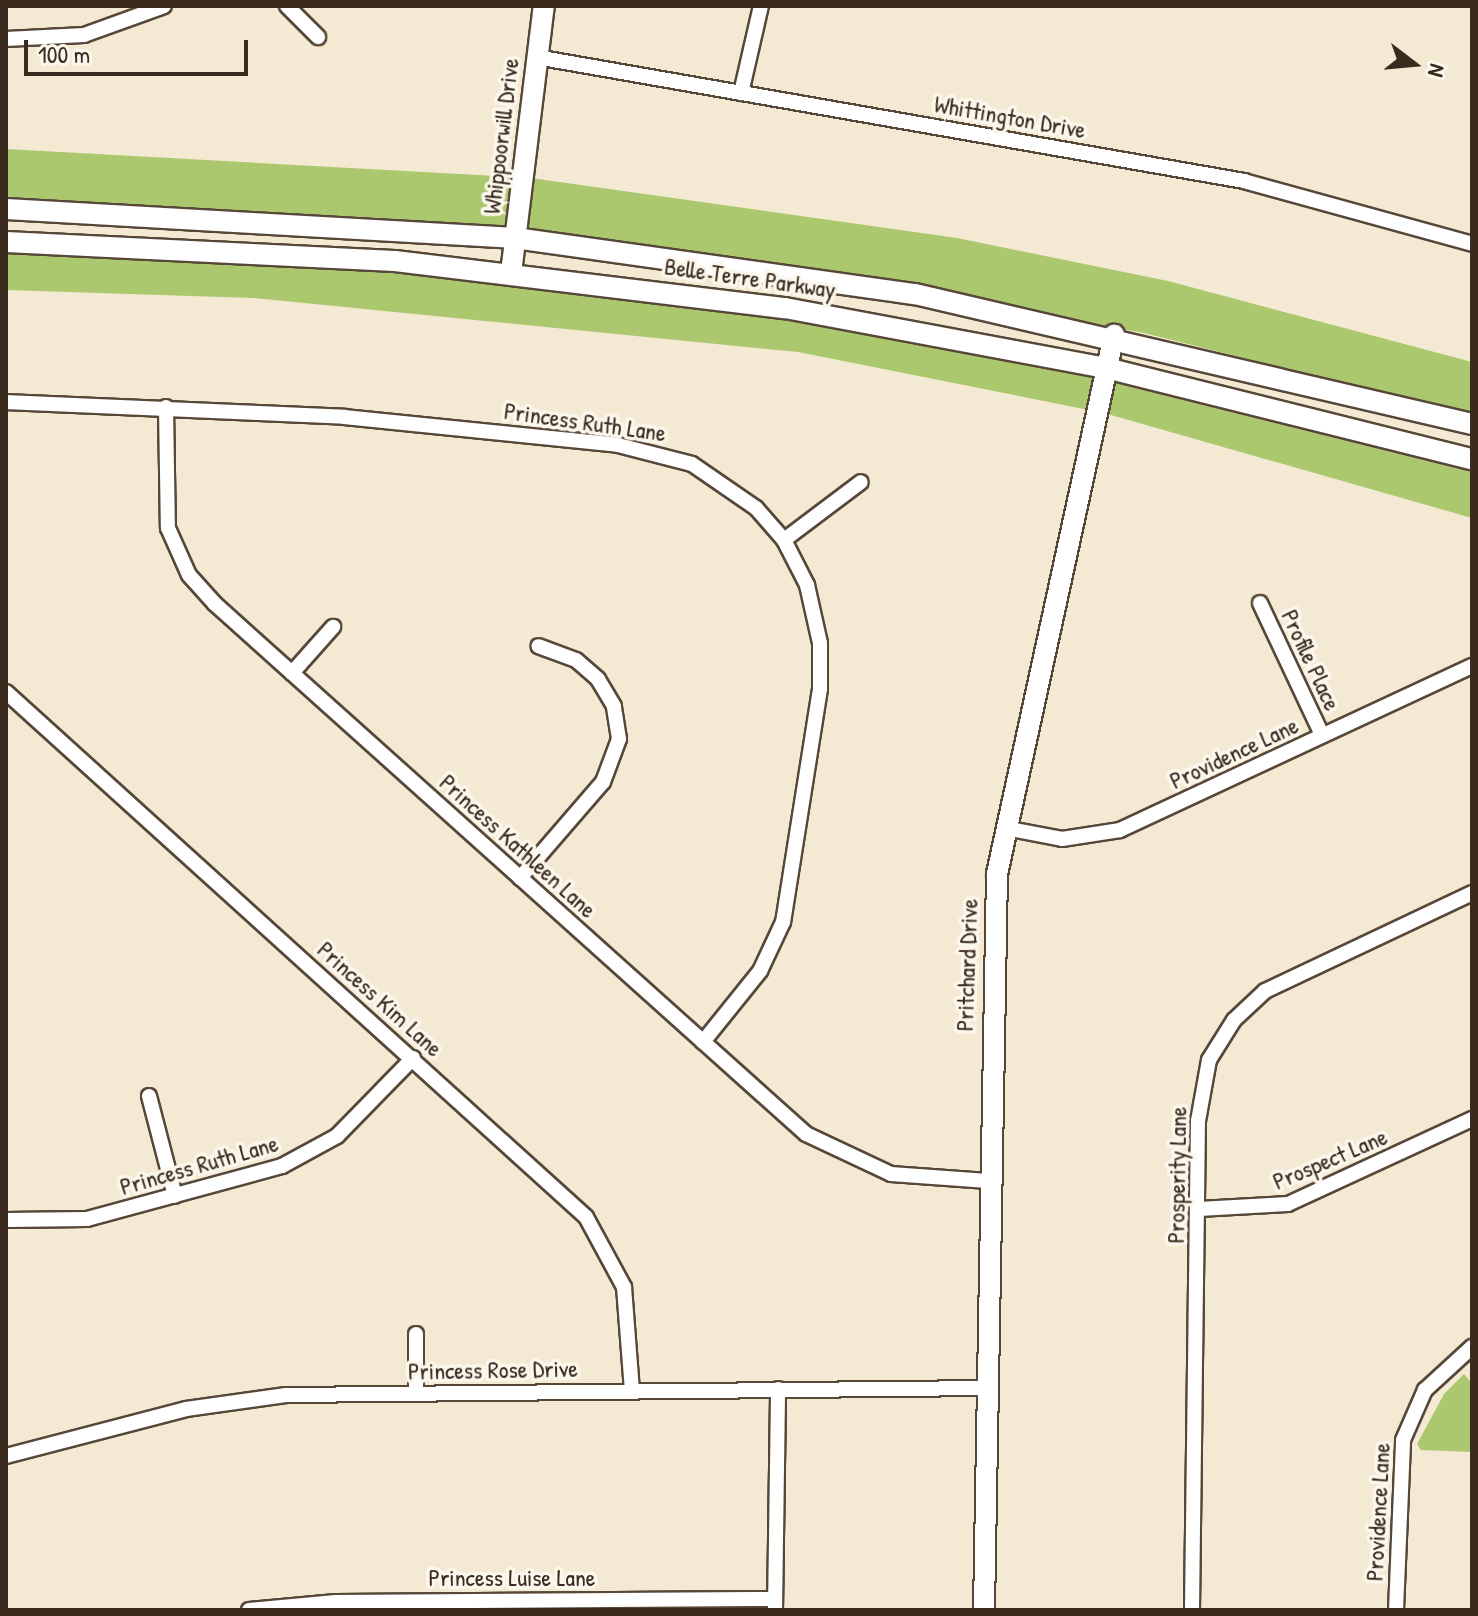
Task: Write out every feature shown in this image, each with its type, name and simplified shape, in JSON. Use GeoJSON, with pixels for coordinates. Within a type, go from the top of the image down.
{"type":"FeatureCollection","features":[{"type":"Feature","properties":{"kind":"main road","name":"Whippoorwill Drive"},"geometry":{"type":"LineString","coordinates":[[511,273],[544,6]]}},
{"type":"Feature","properties":{"kind":"main road","name":"Belle Terre Parkway"},"geometry":{"type":"LineString","coordinates":[[6,209],[515,238],[915,294],[1114,335],[1472,424]]}},
{"type":"Feature","properties":{"kind":"main road","name":"Belle Terre Parkway"},"geometry":{"type":"LineString","coordinates":[[6,242],[280,252],[511,273],[785,308],[1106,368],[1472,459]]}},
{"type":"Feature","properties":{"kind":"main road","name":"Pritchard Drive"},"geometry":{"type":"LineString","coordinates":[[984,1610],[988,1181],[995,895],[1005,828],[1114,335]]}},
{"type":"Feature","properties":{"kind":"street"},"geometry":{"type":"LineString","coordinates":[[6,39],[103,31],[164,6]]}},
{"type":"Feature","properties":{"kind":"street"},"geometry":{"type":"LineString","coordinates":[[287,6],[318,37]]}},
{"type":"Feature","properties":{"kind":"street"},"geometry":{"type":"LineString","coordinates":[[741,93],[761,6]]}},
{"type":"Feature","properties":{"kind":"street","name":"Whittington Drive"},"geometry":{"type":"LineString","coordinates":[[536,57],[1244,181],[1472,244]]}},
{"type":"Feature","properties":{"kind":"street","name":"Princess Ruth Lane"},"geometry":{"type":"LineString","coordinates":[[6,402],[166,407],[405,421],[647,450],[724,482],[784,540],[812,600],[821,658],[794,872],[772,949],[703,1042]]}},
{"type":"Feature","properties":{"kind":"street","name":"Princess Kathleen Lane"},"geometry":{"type":"LineString","coordinates":[[166,407],[164,506],[181,562],[205,594],[703,1042],[841,1157],[916,1179],[988,1181]]}},
{"type":"Feature","properties":{"kind":"street"},"geometry":{"type":"LineString","coordinates":[[784,540],[861,482]]}},
{"type":"Feature","properties":{"kind":"street","name":"Profile Place"},"geometry":{"type":"LineString","coordinates":[[1260,603],[1322,735]]}},
{"type":"Feature","properties":{"kind":"street"},"geometry":{"type":"LineString","coordinates":[[292,673],[333,627]]}},
{"type":"Feature","properties":{"kind":"street"},"geometry":{"type":"LineString","coordinates":[[520,878],[603,782],[619,739],[614,706],[598,679],[576,660],[538,646]]}},
{"type":"Feature","properties":{"kind":"street","name":"Providence Lane"},"geometry":{"type":"LineString","coordinates":[[1005,828],[1062,839],[1110,833],[1472,666]]}},
{"type":"Feature","properties":{"kind":"street","name":"Princess Kim Lane"},"geometry":{"type":"LineString","coordinates":[[6,692],[566,1196],[603,1239],[629,1310],[632,1390]]}},
{"type":"Feature","properties":{"kind":"street","name":"Prosperity Lane"},"geometry":{"type":"LineString","coordinates":[[1192,1610],[1201,1088],[1234,1020],[1275,985],[1472,893]]}},
{"type":"Feature","properties":{"kind":"street","name":"Princess Ruth Lane"},"geometry":{"type":"LineString","coordinates":[[6,1220],[71,1222],[175,1196],[316,1150],[413,1058]]}},
{"type":"Feature","properties":{"kind":"street"},"geometry":{"type":"LineString","coordinates":[[149,1096],[175,1196]]}},
{"type":"Feature","properties":{"kind":"street","name":"Prospect Lane"},"geometry":{"type":"LineString","coordinates":[[1199,1209],[1288,1204],[1472,1119]]}},
{"type":"Feature","properties":{"kind":"street"},"geometry":{"type":"LineString","coordinates":[[416,1334],[416,1392]]}},
{"type":"Feature","properties":{"kind":"street","name":"Providence Lane"},"geometry":{"type":"LineString","coordinates":[[1396,1610],[1403,1440],[1425,1390],[1472,1347]]}},
{"type":"Feature","properties":{"kind":"street","name":"Princess Rose Drive"},"geometry":{"type":"LineString","coordinates":[[6,1456],[214,1404],[416,1392],[987,1388]]}},
{"type":"Feature","properties":{"kind":"street"},"geometry":{"type":"LineString","coordinates":[[775,1604],[778,1389]]}},
{"type":"Feature","properties":{"kind":"street","name":"Princess Luise Lane"},"geometry":{"type":"LineString","coordinates":[[249,1610],[336,1602],[775,1604]]}},
{"type":"Feature","properties":{"kind":"green space"},"geometry":{"type":"Polygon","coordinates":[[[6,149],[531,178],[957,238],[1168,281],[1472,362],[1472,415],[1144,333],[725,257],[382,218],[6,201],[6,149]]]}},
{"type":"Feature","properties":{"kind":"green space"},"geometry":{"type":"Polygon","coordinates":[[[6,251],[355,266],[789,316],[1057,365],[1472,468],[1472,518],[1104,413],[798,352],[253,298],[6,290],[6,251]]]}},
{"type":"Feature","properties":{"kind":"green space"},"geometry":{"type":"Polygon","coordinates":[[[1464,1374],[1472,1383],[1472,1452],[1421,1450],[1417,1444],[1444,1394],[1464,1374]]]}}]}
